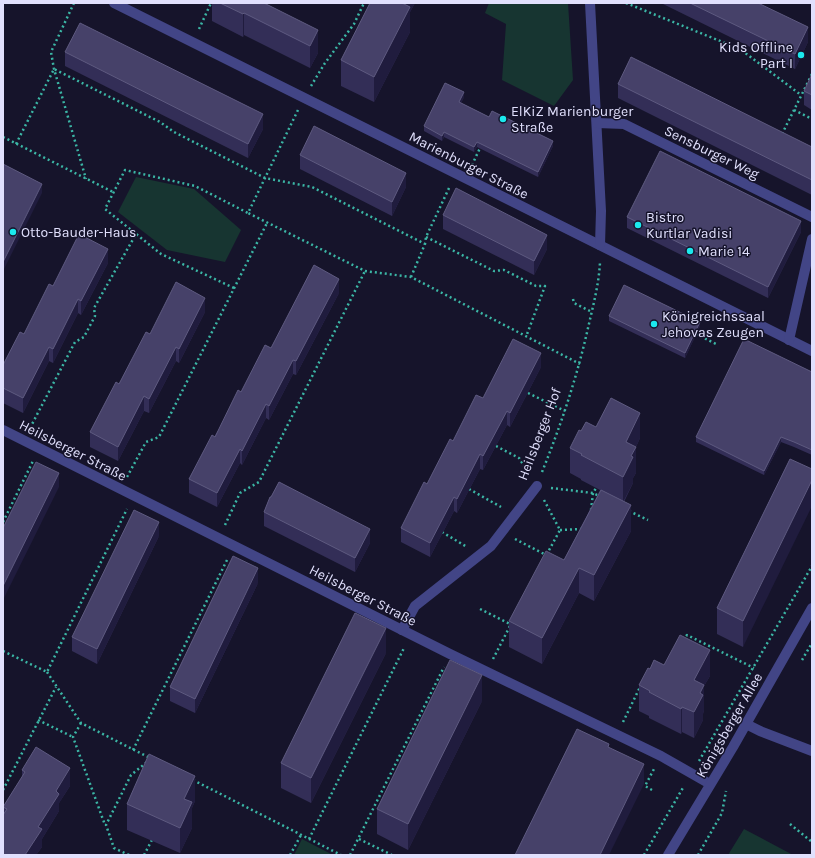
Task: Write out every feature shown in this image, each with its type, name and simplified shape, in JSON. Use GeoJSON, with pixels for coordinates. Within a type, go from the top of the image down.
{"type":"FeatureCollection","features":[{"type":"Feature","properties":{"kind":"street","name":"Marienburger Straße"},"geometry":{"type":"LineString","coordinates":[[114,3],[812,351]]}},
{"type":"Feature","properties":{"kind":"street"},"geometry":{"type":"LineString","coordinates":[[590,3],[601,211],[600,245]]}},
{"type":"Feature","properties":{"kind":"street","name":"Sensburger Weg"},"geometry":{"type":"LineString","coordinates":[[597,123],[624,124],[812,218]]}},
{"type":"Feature","properties":{"kind":"street"},"geometry":{"type":"LineString","coordinates":[[789,340],[812,239]]}},
{"type":"Feature","properties":{"kind":"street","name":"Heilsberger Straße"},"geometry":{"type":"LineString","coordinates":[[3,430],[407,633],[660,756],[710,784]]}},
{"type":"Feature","properties":{"kind":"street","name":"Heilsberger Hof"},"geometry":{"type":"LineString","coordinates":[[407,633],[415,606],[491,546],[537,486]]}},
{"type":"Feature","properties":{"kind":"street","name":"Königsberger Allee"},"geometry":{"type":"LineString","coordinates":[[668,855],[746,724],[812,608]]}},
{"type":"Feature","properties":{"kind":"street"},"geometry":{"type":"LineString","coordinates":[[746,724],[760,731],[812,750]]}},
{"type":"Feature","properties":{"kind":"path"},"geometry":{"type":"LineString","coordinates":[[74,3],[51,52],[54,69],[86,179]]}},
{"type":"Feature","properties":{"kind":"path"},"geometry":{"type":"LineString","coordinates":[[193,42],[211,3]]}},
{"type":"Feature","properties":{"kind":"path"},"geometry":{"type":"LineString","coordinates":[[248,213],[304,97],[325,63],[354,24],[364,3]]}},
{"type":"Feature","properties":{"kind":"path"},"geometry":{"type":"LineString","coordinates":[[626,3],[740,49],[801,95]]}},
{"type":"Feature","properties":{"kind":"path"},"geometry":{"type":"LineString","coordinates":[[16,144],[54,69]]}},
{"type":"Feature","properties":{"kind":"path"},"geometry":{"type":"LineString","coordinates":[[54,69],[160,122],[174,132],[265,178],[312,187],[426,244]]}},
{"type":"Feature","properties":{"kind":"path"},"geometry":{"type":"LineString","coordinates":[[781,136],[812,74]]}},
{"type":"Feature","properties":{"kind":"path"},"geometry":{"type":"LineString","coordinates":[[794,110],[812,119]]}},
{"type":"Feature","properties":{"kind":"path"},"geometry":{"type":"LineString","coordinates":[[3,137],[113,192]]}},
{"type":"Feature","properties":{"kind":"path"},"geometry":{"type":"LineString","coordinates":[[234,288],[161,254],[105,209],[125,170],[195,186],[365,271],[411,277],[580,364]]}},
{"type":"Feature","properties":{"kind":"path"},"geometry":{"type":"LineString","coordinates":[[411,277],[426,244],[426,236],[455,173]]}},
{"type":"Feature","properties":{"kind":"path"},"geometry":{"type":"LineString","coordinates":[[120,489],[146,442],[159,437],[267,223]]}},
{"type":"Feature","properties":{"kind":"path"},"geometry":{"type":"LineString","coordinates":[[23,440],[76,342],[84,337],[95,316],[94,308],[136,234]]}},
{"type":"Feature","properties":{"kind":"path"},"geometry":{"type":"LineString","coordinates":[[426,236],[494,271],[504,270],[536,286],[545,286],[526,337]]}},
{"type":"Feature","properties":{"kind":"path","name":"Heilsberger Hof"},"geometry":{"type":"LineString","coordinates":[[537,486],[565,411],[580,364],[592,312],[600,267],[600,245]]}},
{"type":"Feature","properties":{"kind":"path"},"geometry":{"type":"LineString","coordinates":[[218,538],[240,493],[259,482],[365,271]]}},
{"type":"Feature","properties":{"kind":"path"},"geometry":{"type":"LineString","coordinates":[[573,299],[574,303],[592,312]]}},
{"type":"Feature","properties":{"kind":"path"},"geometry":{"type":"LineString","coordinates":[[696,334],[716,344]]}},
{"type":"Feature","properties":{"kind":"path"},"geometry":{"type":"LineString","coordinates":[[528,393],[565,411]]}},
{"type":"Feature","properties":{"kind":"path"},"geometry":{"type":"LineString","coordinates":[[496,446],[520,458],[537,486],[560,530]]}},
{"type":"Feature","properties":{"kind":"path"},"geometry":{"type":"LineString","coordinates":[[3,522],[40,449]]}},
{"type":"Feature","properties":{"kind":"path"},"geometry":{"type":"LineString","coordinates":[[537,486],[593,493],[600,496]]}},
{"type":"Feature","properties":{"kind":"path"},"geometry":{"type":"LineString","coordinates":[[590,515],[593,493],[596,488]]}},
{"type":"Feature","properties":{"kind":"path"},"geometry":{"type":"LineString","coordinates":[[469,489],[514,515]]}},
{"type":"Feature","properties":{"kind":"path"},"geometry":{"type":"LineString","coordinates":[[47,672],[133,496]]}},
{"type":"Feature","properties":{"kind":"path"},"geometry":{"type":"LineString","coordinates":[[627,510],[648,520]]}},
{"type":"Feature","properties":{"kind":"path"},"geometry":{"type":"LineString","coordinates":[[560,530],[588,529]]}},
{"type":"Feature","properties":{"kind":"path"},"geometry":{"type":"LineString","coordinates":[[543,562],[560,530]]}},
{"type":"Feature","properties":{"kind":"path"},"geometry":{"type":"LineString","coordinates":[[442,532],[465,545],[476,558]]}},
{"type":"Feature","properties":{"kind":"path"},"geometry":{"type":"LineString","coordinates":[[502,532],[547,555]]}},
{"type":"Feature","properties":{"kind":"path"},"geometry":{"type":"LineString","coordinates":[[132,750],[234,546]]}},
{"type":"Feature","properties":{"kind":"path"},"geometry":{"type":"LineString","coordinates":[[644,855],[812,566]]}},
{"type":"Feature","properties":{"kind":"path"},"geometry":{"type":"LineString","coordinates":[[480,609],[515,627]]}},
{"type":"Feature","properties":{"kind":"path"},"geometry":{"type":"LineString","coordinates":[[486,672],[514,619]]}},
{"type":"Feature","properties":{"kind":"path"},"geometry":{"type":"LineString","coordinates":[[309,839],[407,633]]}},
{"type":"Feature","properties":{"kind":"path"},"geometry":{"type":"LineString","coordinates":[[683,641],[687,635],[754,668]]}},
{"type":"Feature","properties":{"kind":"path"},"geometry":{"type":"LineString","coordinates":[[800,663],[812,643]]}},
{"type":"Feature","properties":{"kind":"path"},"geometry":{"type":"LineString","coordinates":[[3,651],[47,672],[81,723],[151,759],[131,775],[106,825]]}},
{"type":"Feature","properties":{"kind":"path"},"geometry":{"type":"LineString","coordinates":[[350,855],[450,654]]}},
{"type":"Feature","properties":{"kind":"path"},"geometry":{"type":"LineString","coordinates":[[617,735],[640,686],[645,683]]}},
{"type":"Feature","properties":{"kind":"path"},"geometry":{"type":"LineString","coordinates":[[3,790],[5,783],[56,687]]}},
{"type":"Feature","properties":{"kind":"path"},"geometry":{"type":"LineString","coordinates":[[38,720],[73,737],[114,848],[129,855]]}},
{"type":"Feature","properties":{"kind":"path"},"geometry":{"type":"LineString","coordinates":[[73,737],[81,723]]}},
{"type":"Feature","properties":{"kind":"path"},"geometry":{"type":"LineString","coordinates":[[652,790],[645,786],[660,756]]}},
{"type":"Feature","properties":{"kind":"path"},"geometry":{"type":"LineString","coordinates":[[643,773],[650,776]]}},
{"type":"Feature","properties":{"kind":"path"},"geometry":{"type":"LineString","coordinates":[[187,777],[341,855]]}},
{"type":"Feature","properties":{"kind":"path"},"geometry":{"type":"LineString","coordinates":[[698,855],[722,813],[725,792],[729,786]]}},
{"type":"Feature","properties":{"kind":"path"},"geometry":{"type":"LineString","coordinates":[[790,824],[812,842]]}},
{"type":"Feature","properties":{"kind":"path"},"geometry":{"type":"LineString","coordinates":[[290,855],[301,835]]}},
{"type":"Feature","properties":{"kind":"path"},"geometry":{"type":"LineString","coordinates":[[144,855],[154,836]]}},
{"type":"Feature","properties":{"kind":"path"},"geometry":{"type":"LineString","coordinates":[[359,838],[392,855]]}},
{"type":"Feature","properties":{"kind":"green space"},"geometry":{"type":"Polygon","coordinates":[[[489,3],[568,3],[573,80],[554,106],[502,80],[506,24],[485,13],[489,3]]]}},
{"type":"Feature","properties":{"kind":"green space"},"geometry":{"type":"Polygon","coordinates":[[[136,177],[194,189],[241,230],[225,262],[167,250],[118,212],[136,177]]]}},
{"type":"Feature","properties":{"kind":"green space"},"geometry":{"type":"Polygon","coordinates":[[[744,829],[793,855],[728,855],[744,829]]]}},
{"type":"Feature","properties":{"kind":"green space"},"geometry":{"type":"Polygon","coordinates":[[[302,839],[333,855],[294,855],[302,839]]]}},
{"type":"Feature","properties":{"kind":"building"},"geometry":{"type":"Polygon","coordinates":[[[220,3],[264,3],[318,30],[310,46],[244,13],[243,14],[220,3]]]}},
{"type":"Feature","properties":{"kind":"building"},"geometry":{"type":"Polygon","coordinates":[[[370,3],[402,3],[410,7],[374,77],[341,60],[370,3]]]}},
{"type":"Feature","properties":{"kind":"building"},"geometry":{"type":"Polygon","coordinates":[[[690,3],[758,3],[808,27],[795,54],[690,3]]]}},
{"type":"Feature","properties":{"kind":"building"},"geometry":{"type":"Polygon","coordinates":[[[80,23],[263,114],[248,144],[65,52],[80,23]]]}},
{"type":"Feature","properties":{"kind":"building"},"geometry":{"type":"Polygon","coordinates":[[[631,57],[812,147],[812,180],[618,84],[631,57]]]}},
{"type":"Feature","properties":{"kind":"building"},"geometry":{"type":"Polygon","coordinates":[[[812,74],[812,95],[804,91],[812,74]]]}},
{"type":"Feature","properties":{"kind":"building"},"geometry":{"type":"Polygon","coordinates":[[[445,83],[464,92],[459,102],[489,117],[492,111],[553,141],[538,172],[477,142],[474,147],[444,132],[442,136],[424,126],[445,83]]]}},
{"type":"Feature","properties":{"kind":"building"},"geometry":{"type":"Polygon","coordinates":[[[314,126],[406,173],[392,202],[300,155],[314,126]]]}},
{"type":"Feature","properties":{"kind":"building"},"geometry":{"type":"Polygon","coordinates":[[[660,151],[801,221],[768,287],[627,217],[660,151]]]}},
{"type":"Feature","properties":{"kind":"building","name":"Otto-Bauder-Haus"},"geometry":{"type":"Polygon","coordinates":[[[3,164],[42,184],[3,262],[3,164]]]}},
{"type":"Feature","properties":{"kind":"building"},"geometry":{"type":"Polygon","coordinates":[[[456,188],[547,235],[534,261],[443,215],[456,188]]]}},
{"type":"Feature","properties":{"kind":"building"},"geometry":{"type":"Polygon","coordinates":[[[79,234],[108,249],[81,301],[78,299],[53,349],[49,347],[23,398],[3,388],[3,365],[20,332],[24,334],[49,284],[53,286],[79,234]]]}},
{"type":"Feature","properties":{"kind":"building"},"geometry":{"type":"Polygon","coordinates":[[[314,265],[339,279],[296,361],[293,360],[269,406],[266,404],[242,451],[240,449],[217,493],[189,479],[212,435],[215,437],[238,390],[241,392],[265,345],[271,348],[314,265]]]}},
{"type":"Feature","properties":{"kind":"building"},"geometry":{"type":"Polygon","coordinates":[[[176,282],[205,298],[179,349],[176,347],[149,399],[144,396],[118,447],[90,432],[116,382],[119,384],[146,332],[150,334],[176,282]]]}},
{"type":"Feature","properties":{"kind":"building","name":"Königreichssaal Jehovas Zeugen"},"geometry":{"type":"Polygon","coordinates":[[[624,285],[700,322],[685,353],[609,316],[624,285]]]}},
{"type":"Feature","properties":{"kind":"building"},"geometry":{"type":"Polygon","coordinates":[[[513,339],[541,353],[510,413],[507,411],[483,456],[480,454],[457,499],[454,497],[430,543],[401,528],[424,482],[427,484],[450,439],[453,441],[476,395],[483,398],[513,339]]]}},
{"type":"Feature","properties":{"kind":"building"},"geometry":{"type":"Polygon","coordinates":[[[744,339],[812,372],[812,450],[781,437],[764,471],[696,437],[744,339]]]}},
{"type":"Feature","properties":{"kind":"building"},"geometry":{"type":"Polygon","coordinates":[[[611,398],[640,413],[626,442],[636,447],[631,456],[633,457],[623,477],[570,448],[579,430],[581,431],[586,422],[596,427],[611,398]]]}},
{"type":"Feature","properties":{"kind":"building"},"geometry":{"type":"Polygon","coordinates":[[[790,459],[812,469],[812,480],[743,621],[717,608],[790,459]]]}},
{"type":"Feature","properties":{"kind":"building"},"geometry":{"type":"Polygon","coordinates":[[[36,462],[59,473],[3,586],[3,528],[36,462]]]}},
{"type":"Feature","properties":{"kind":"building"},"geometry":{"type":"Polygon","coordinates":[[[279,482],[370,529],[355,558],[264,512],[270,497],[279,482]]]}},
{"type":"Feature","properties":{"kind":"building"},"geometry":{"type":"Polygon","coordinates":[[[601,490],[631,505],[594,575],[579,568],[542,638],[509,621],[546,551],[564,560],[601,490]]]}},
{"type":"Feature","properties":{"kind":"building"},"geometry":{"type":"Polygon","coordinates":[[[134,510],[159,522],[97,649],[72,637],[134,510]]]}},
{"type":"Feature","properties":{"kind":"building"},"geometry":{"type":"Polygon","coordinates":[[[233,556],[258,568],[195,699],[170,687],[233,556]]]}},
{"type":"Feature","properties":{"kind":"building"},"geometry":{"type":"Polygon","coordinates":[[[355,613],[386,628],[311,778],[281,763],[355,613]]]}},
{"type":"Feature","properties":{"kind":"building"},"geometry":{"type":"Polygon","coordinates":[[[680,635],[710,650],[694,680],[704,685],[700,693],[703,695],[694,712],[682,707],[681,709],[639,685],[648,668],[650,669],[654,660],[664,665],[680,635]]]}},
{"type":"Feature","properties":{"kind":"building"},"geometry":{"type":"Polygon","coordinates":[[[450,660],[482,675],[408,824],[377,809],[450,660]]]}},
{"type":"Feature","properties":{"kind":"building"},"geometry":{"type":"Polygon","coordinates":[[[577,729],[609,744],[608,747],[644,764],[600,855],[515,855],[577,729]]]}},
{"type":"Feature","properties":{"kind":"building"},"geometry":{"type":"Polygon","coordinates":[[[36,747],[70,768],[56,791],[59,794],[38,827],[42,829],[25,855],[3,855],[3,815],[7,809],[3,807],[25,772],[22,770],[36,747]]]}},
{"type":"Feature","properties":{"kind":"building"},"geometry":{"type":"Polygon","coordinates":[[[149,754],[195,776],[184,799],[192,802],[180,828],[127,804],[149,754]]]}},
{"type":"Feature","properties":{"kind":"place","name":"Kids Offline Part I"},"geometry":{"type":"Point","coordinates":[801,55]}},
{"type":"Feature","properties":{"kind":"place","name":"ElKiZ Marienburger Straße"},"geometry":{"type":"Point","coordinates":[503,119]}},
{"type":"Feature","properties":{"kind":"place","name":"Bistro Kurtlar Vadisi"},"geometry":{"type":"Point","coordinates":[638,225]}},
{"type":"Feature","properties":{"kind":"place","name":"Otto-Bauder-Haus"},"geometry":{"type":"Point","coordinates":[13,232]}},
{"type":"Feature","properties":{"kind":"place","name":"Marie 14"},"geometry":{"type":"Point","coordinates":[690,251]}},
{"type":"Feature","properties":{"kind":"place","name":"Königreichssaal Jehovas Zeugen"},"geometry":{"type":"Point","coordinates":[654,324]}}]}
